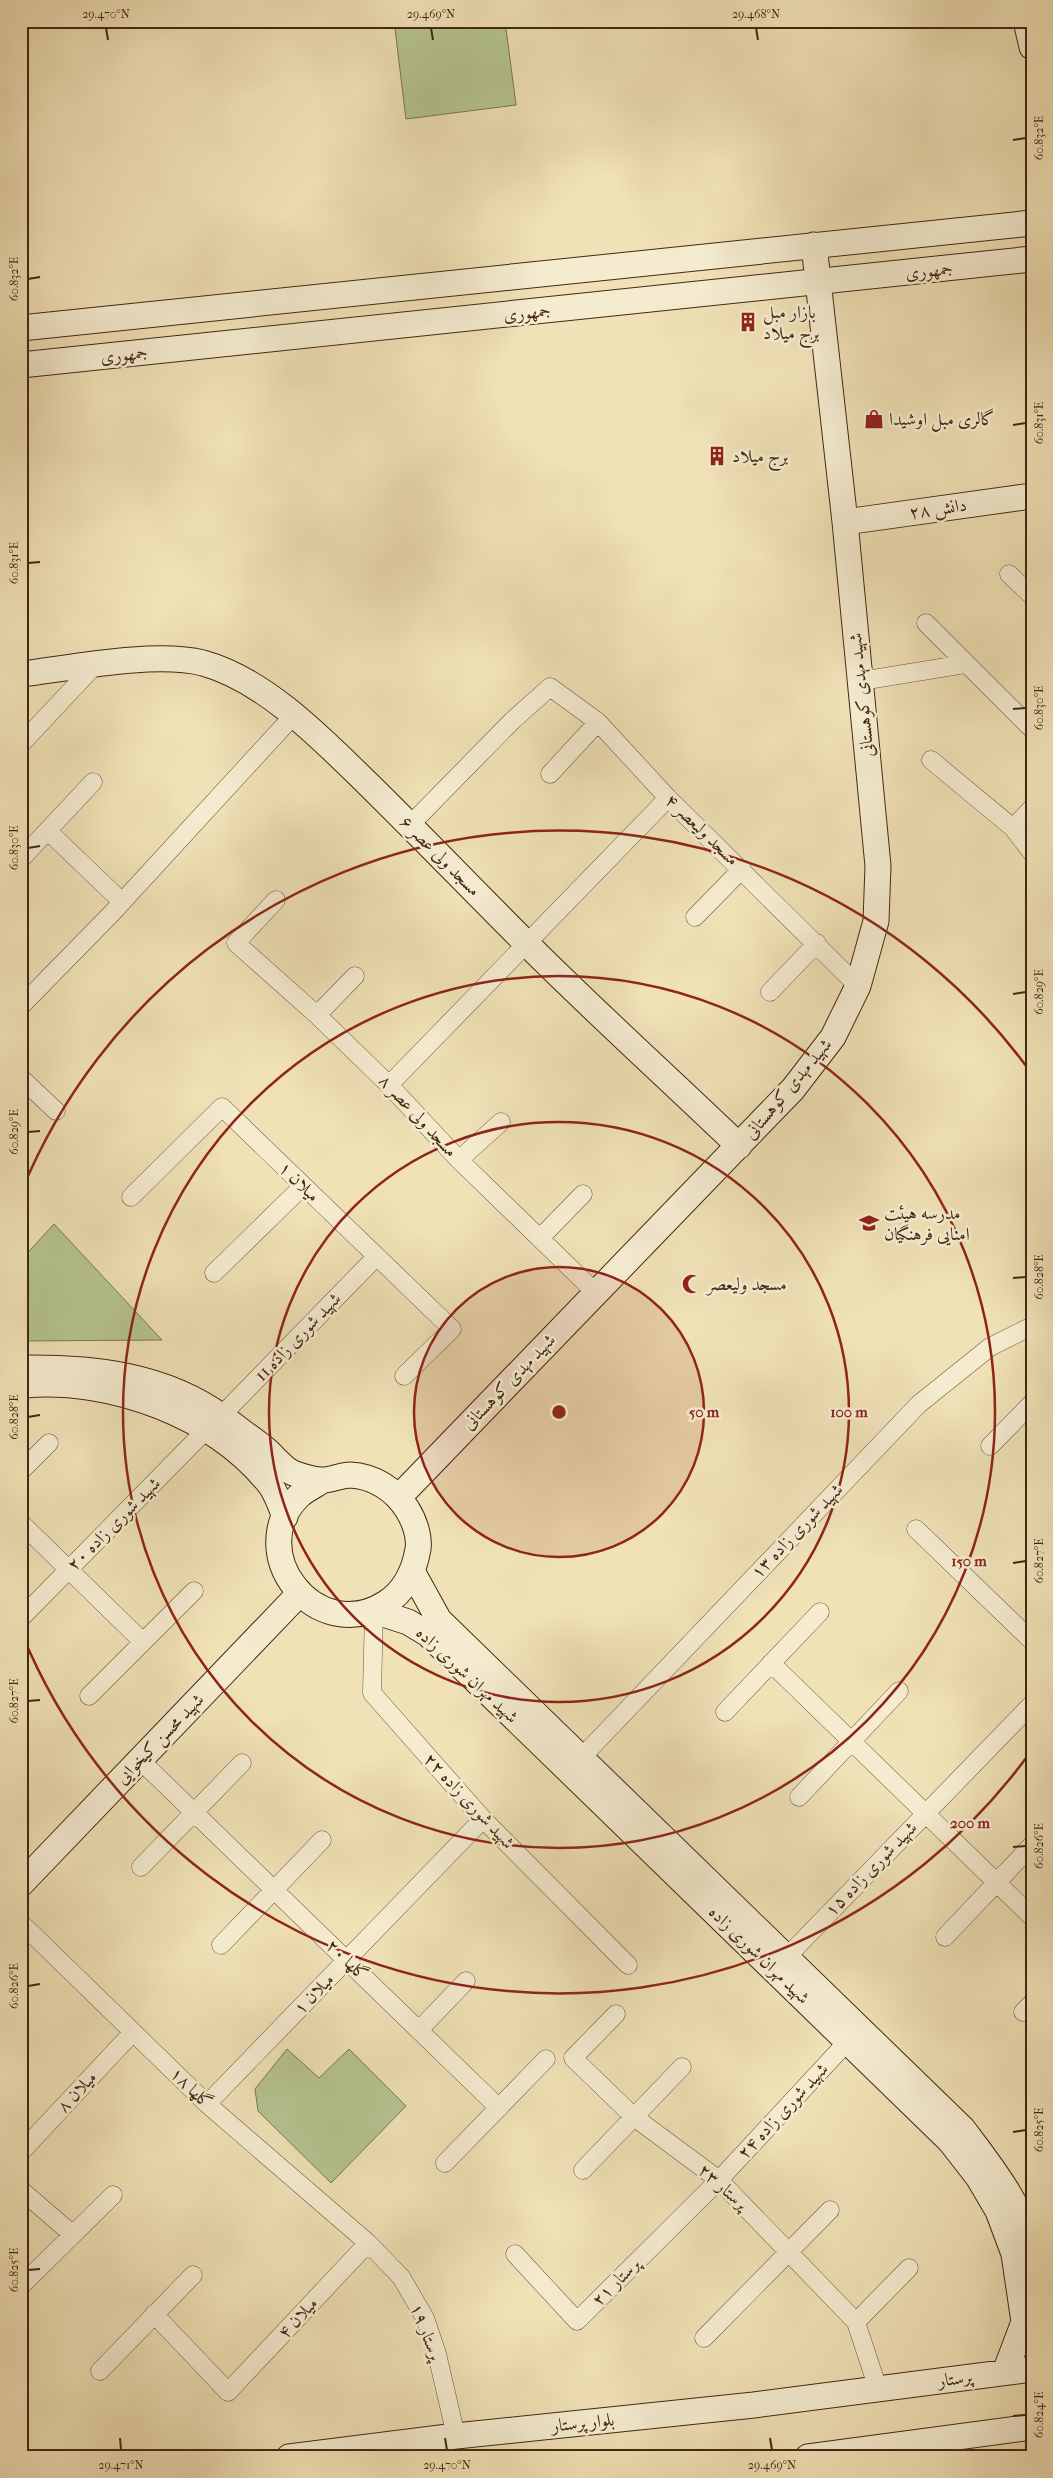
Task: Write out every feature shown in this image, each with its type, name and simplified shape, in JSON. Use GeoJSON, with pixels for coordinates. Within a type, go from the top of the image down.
{"type":"FeatureCollection","features":[{"type":"Feature","properties":{"kind":"street"},"geometry":{"type":"LineString","coordinates":[[1026,21],[1032,48]]}},
{"type":"Feature","properties":{"kind":"street"},"geometry":{"type":"LineString","coordinates":[[21,328],[1032,222]]}},
{"type":"Feature","properties":{"kind":"street","name":"شهید مهدی کوهستانی"},"geometry":{"type":"LineString","coordinates":[[399,1497],[793,1089],[834,1037],[858,986],[876,921],[878,866],[845,522],[814,245]]}},
{"type":"Feature","properties":{"kind":"street","name":"جمهوری"},"geometry":{"type":"LineString","coordinates":[[21,365],[1032,260]]}},
{"type":"Feature","properties":{"kind":"street","name":"دانش ۲۸"},"geometry":{"type":"LineString","coordinates":[[845,522],[1032,496]]}},
{"type":"Feature","properties":{"kind":"street"},"geometry":{"type":"LineString","coordinates":[[1009,574],[1032,596]]}},
{"type":"Feature","properties":{"kind":"street"},"geometry":{"type":"LineString","coordinates":[[926,623],[1032,729]]}},
{"type":"Feature","properties":{"kind":"street","name":"مسجد ولی عصر ۶"},"geometry":{"type":"LineString","coordinates":[[21,674],[94,665],[165,660],[202,663],[250,683],[293,716],[336,754],[410,825],[526,943],[739,1146]]}},
{"type":"Feature","properties":{"kind":"street"},"geometry":{"type":"LineString","coordinates":[[860,681],[965,664]]}},
{"type":"Feature","properties":{"kind":"street"},"geometry":{"type":"LineString","coordinates":[[21,744],[94,665]]}},
{"type":"Feature","properties":{"kind":"street","name":"مسجد ولیعصر ۴"},"geometry":{"type":"LineString","coordinates":[[410,825],[512,721],[550,687],[598,722],[668,798],[742,869],[858,986]]}},
{"type":"Feature","properties":{"kind":"street"},"geometry":{"type":"LineString","coordinates":[[21,1006],[112,912],[120,900],[293,716]]}},
{"type":"Feature","properties":{"kind":"street"},"geometry":{"type":"LineString","coordinates":[[550,774],[598,722]]}},
{"type":"Feature","properties":{"kind":"street"},"geometry":{"type":"LineString","coordinates":[[931,760],[1013,828],[1032,853]]}},
{"type":"Feature","properties":{"kind":"street"},"geometry":{"type":"LineString","coordinates":[[21,859],[93,782]]}},
{"type":"Feature","properties":{"kind":"street"},"geometry":{"type":"LineString","coordinates":[[389,1085],[668,798]]}},
{"type":"Feature","properties":{"kind":"street"},"geometry":{"type":"LineString","coordinates":[[1013,828],[1032,808]]}},
{"type":"Feature","properties":{"kind":"street"},"geometry":{"type":"LineString","coordinates":[[48,831],[120,900]]}},
{"type":"Feature","properties":{"kind":"street"},"geometry":{"type":"LineString","coordinates":[[695,917],[742,869]]}},
{"type":"Feature","properties":{"kind":"street","name":"مسجد ولی عصر ۸"},"geometry":{"type":"LineString","coordinates":[[276,900],[236,943],[317,1015],[389,1085],[459,1160],[596,1293]]}},
{"type":"Feature","properties":{"kind":"street"},"geometry":{"type":"LineString","coordinates":[[770,992],[817,944]]}},
{"type":"Feature","properties":{"kind":"street"},"geometry":{"type":"LineString","coordinates":[[317,1015],[355,976]]}},
{"type":"Feature","properties":{"kind":"street"},"geometry":{"type":"LineString","coordinates":[[21,1078],[56,1112]]}},
{"type":"Feature","properties":{"kind":"street","name":"میلان ۱"},"geometry":{"type":"LineString","coordinates":[[131,1197],[222,1107],[452,1329],[404,1376]]}},
{"type":"Feature","properties":{"kind":"street"},"geometry":{"type":"LineString","coordinates":[[459,1160],[501,1122]]}},
{"type":"Feature","properties":{"kind":"street"},"geometry":{"type":"LineString","coordinates":[[214,1273],[303,1186]]}},
{"type":"Feature","properties":{"kind":"street"},"geometry":{"type":"LineString","coordinates":[[540,1238],[583,1194]]}},
{"type":"Feature","properties":{"kind":"street","name":"شهید شوری زاده 11"},"geometry":{"type":"LineString","coordinates":[[214,1423],[376,1257]]}},
{"type":"Feature","properties":{"kind":"street","name":"شهید شوری زاده ۱۳"},"geometry":{"type":"LineString","coordinates":[[575,1764],[919,1404],[990,1347],[1032,1326]]}},
{"type":"Feature","properties":{"kind":"street"},"geometry":{"type":"LineString","coordinates":[[24,1383],[113,1391],[162,1406],[214,1423],[292,1472],[323,1480]]}},
{"type":"Feature","properties":{"kind":"street"},"geometry":{"type":"LineString","coordinates":[[990,1446],[1032,1403]]}},
{"type":"Feature","properties":{"kind":"street"},"geometry":{"type":"LineString","coordinates":[[214,1423],[272,1488],[285,1517]]}},
{"type":"Feature","properties":{"kind":"street","name":"شهید شوری زاده ۲۰"},"geometry":{"type":"LineString","coordinates":[[21,1618],[214,1423]]}},
{"type":"Feature","properties":{"kind":"street"},"geometry":{"type":"LineString","coordinates":[[21,1471],[49,1443]]}},
{"type":"Feature","properties":{"kind":"street"},"geometry":{"type":"LineString","coordinates":[[350,1475],[376,1481],[399,1497],[414,1520],[418,1547],[413,1573],[397,1596],[374,1610],[347,1616],[321,1610],[298,1594],[284,1571],[279,1544],[285,1517],[300,1495],[323,1480],[350,1475]]}},
{"type":"Feature","properties":{"kind":"street"},"geometry":{"type":"LineString","coordinates":[[21,1523],[143,1642]]}},
{"type":"Feature","properties":{"kind":"street"},"geometry":{"type":"LineString","coordinates":[[916,1529],[1032,1641]]}},
{"type":"Feature","properties":{"kind":"street","name":"شهید مهران شوری زاده"},"geometry":{"type":"LineString","coordinates":[[413,1573],[439,1620],[575,1764],[780,1964],[963,2129],[992,2167],[1015,2203],[1032,2253]]}},
{"type":"Feature","properties":{"kind":"street"},"geometry":{"type":"LineString","coordinates":[[89,1696],[194,1591]]}},
{"type":"Feature","properties":{"kind":"street","name":"شهید محسن کیخوایی"},"geometry":{"type":"LineString","coordinates":[[21,1884],[298,1594]]}},
{"type":"Feature","properties":{"kind":"street","name":"شهید مهران شوری زاده"},"geometry":{"type":"LineString","coordinates":[[374,1610],[408,1622],[428,1634],[575,1764]]}},
{"type":"Feature","properties":{"kind":"street","name":"شهید شوری زاده ۲۲"},"geometry":{"type":"LineString","coordinates":[[374,1610],[372,1693],[483,1819],[628,1965]]}},
{"type":"Feature","properties":{"kind":"street"},"geometry":{"type":"LineString","coordinates":[[725,1712],[820,1612]]}},
{"type":"Feature","properties":{"kind":"street"},"geometry":{"type":"LineString","coordinates":[[771,1664],[1032,1917]]}},
{"type":"Feature","properties":{"kind":"street"},"geometry":{"type":"LineString","coordinates":[[799,1797],[899,1691]]}},
{"type":"Feature","properties":{"kind":"street","name":"شهید شوری زاده ۱۵"},"geometry":{"type":"LineString","coordinates":[[780,1964],[1032,1704]]}},
{"type":"Feature","properties":{"kind":"street","name":"گلها ۲۰"},"geometry":{"type":"LineString","coordinates":[[140,1760],[499,2108]]}},
{"type":"Feature","properties":{"kind":"street"},"geometry":{"type":"LineString","coordinates":[[141,1867],[242,1763]]}},
{"type":"Feature","properties":{"kind":"street","name":"میلان ۱"},"geometry":{"type":"LineString","coordinates":[[207,2104],[483,1819]]}},
{"type":"Feature","properties":{"kind":"street"},"geometry":{"type":"LineString","coordinates":[[221,1944],[322,1840]]}},
{"type":"Feature","properties":{"kind":"street"},"geometry":{"type":"LineString","coordinates":[[945,1937],[1032,1845]]}},
{"type":"Feature","properties":{"kind":"street","name":"گلها ۱۸"},"geometry":{"type":"LineString","coordinates":[[21,1923],[207,2104],[368,2243]]}},
{"type":"Feature","properties":{"kind":"street","name":"شهید مهران شوری زاده"},"geometry":{"type":"LineString","coordinates":[[780,1964],[848,2041],[950,2141],[978,2177],[998,2211],[1014,2254],[1024,2322],[1004,2372]]}},
{"type":"Feature","properties":{"kind":"street"},"geometry":{"type":"LineString","coordinates":[[419,2030],[466,1981]]}},
{"type":"Feature","properties":{"kind":"street","name":"پرستار ۲۳"},"geometry":{"type":"LineString","coordinates":[[616,2014],[574,2058],[634,2117],[719,2180],[789,2250],[856,2322],[878,2389]]}},
{"type":"Feature","properties":{"kind":"street","name":"میلان ۸"},"geometry":{"type":"LineString","coordinates":[[21,2152],[133,2032]]}},
{"type":"Feature","properties":{"kind":"street","name":"شهید شوری زاده ۲۴"},"geometry":{"type":"LineString","coordinates":[[719,2180],[848,2041]]}},
{"type":"Feature","properties":{"kind":"street"},"geometry":{"type":"LineString","coordinates":[[445,2163],[546,2059]]}},
{"type":"Feature","properties":{"kind":"street"},"geometry":{"type":"LineString","coordinates":[[583,2170],[682,2067]]}},
{"type":"Feature","properties":{"kind":"street","name":"پرستار ۲۱"},"geometry":{"type":"LineString","coordinates":[[516,2254],[577,2321],[719,2180]]}},
{"type":"Feature","properties":{"kind":"street"},"geometry":{"type":"LineString","coordinates":[[21,2190],[72,2234]]}},
{"type":"Feature","properties":{"kind":"street"},"geometry":{"type":"LineString","coordinates":[[21,2286],[113,2195]]}},
{"type":"Feature","properties":{"kind":"street"},"geometry":{"type":"LineString","coordinates":[[704,2338],[830,2210]]}},
{"type":"Feature","properties":{"kind":"street","name":"میلان ۴"},"geometry":{"type":"LineString","coordinates":[[154,2314],[228,2392],[368,2243]]}},
{"type":"Feature","properties":{"kind":"street","name":"پرستار ۱۹"},"geometry":{"type":"LineString","coordinates":[[368,2243],[401,2277],[425,2318],[437,2354],[456,2436]]}},
{"type":"Feature","properties":{"kind":"street"},"geometry":{"type":"LineString","coordinates":[[856,2322],[909,2268]]}},
{"type":"Feature","properties":{"kind":"street"},"geometry":{"type":"LineString","coordinates":[[100,2371],[193,2274]]}},
{"type":"Feature","properties":{"kind":"street","name":"پرستار"},"geometry":{"type":"LineString","coordinates":[[878,2389],[1032,2368]]}},
{"type":"Feature","properties":{"kind":"street","name":"بلوار پرستار"},"geometry":{"type":"LineString","coordinates":[[289,2457],[456,2436],[754,2405],[878,2389]]}},
{"type":"Feature","properties":{"kind":"street"},"geometry":{"type":"LineString","coordinates":[[808,2457],[1032,2427]]}},
{"type":"Feature","properties":{"kind":"green space"},"geometry":{"type":"Polygon","coordinates":[[[394,21],[505,21],[516,105],[406,119],[394,21]]]}},
{"type":"Feature","properties":{"kind":"green space"},"geometry":{"type":"Polygon","coordinates":[[[54,1224],[162,1340],[21,1341],[21,1260],[54,1224]]]}},
{"type":"Feature","properties":{"kind":"green space"},"geometry":{"type":"Polygon","coordinates":[[[287,2049],[319,2078],[349,2049],[406,2106],[331,2183],[258,2111],[255,2089],[287,2049]]]}},
{"type":"Feature","properties":{"kind":"place","name":"بازار مبل برج میلاد"},"geometry":{"type":"Point","coordinates":[748,322]}},
{"type":"Feature","properties":{"kind":"place","name":"گالری مبل اوشیدا"},"geometry":{"type":"Point","coordinates":[874,419]}},
{"type":"Feature","properties":{"kind":"place","name":"برج میلاد"},"geometry":{"type":"Point","coordinates":[717,456]}},
{"type":"Feature","properties":{"kind":"place","name":"مدرسه هیئت امنایی فرهنگیان"},"geometry":{"type":"Point","coordinates":[869,1223]}},
{"type":"Feature","properties":{"kind":"place","name":"مسجد ولیعصر"},"geometry":{"type":"Point","coordinates":[692,1284]}}]}
